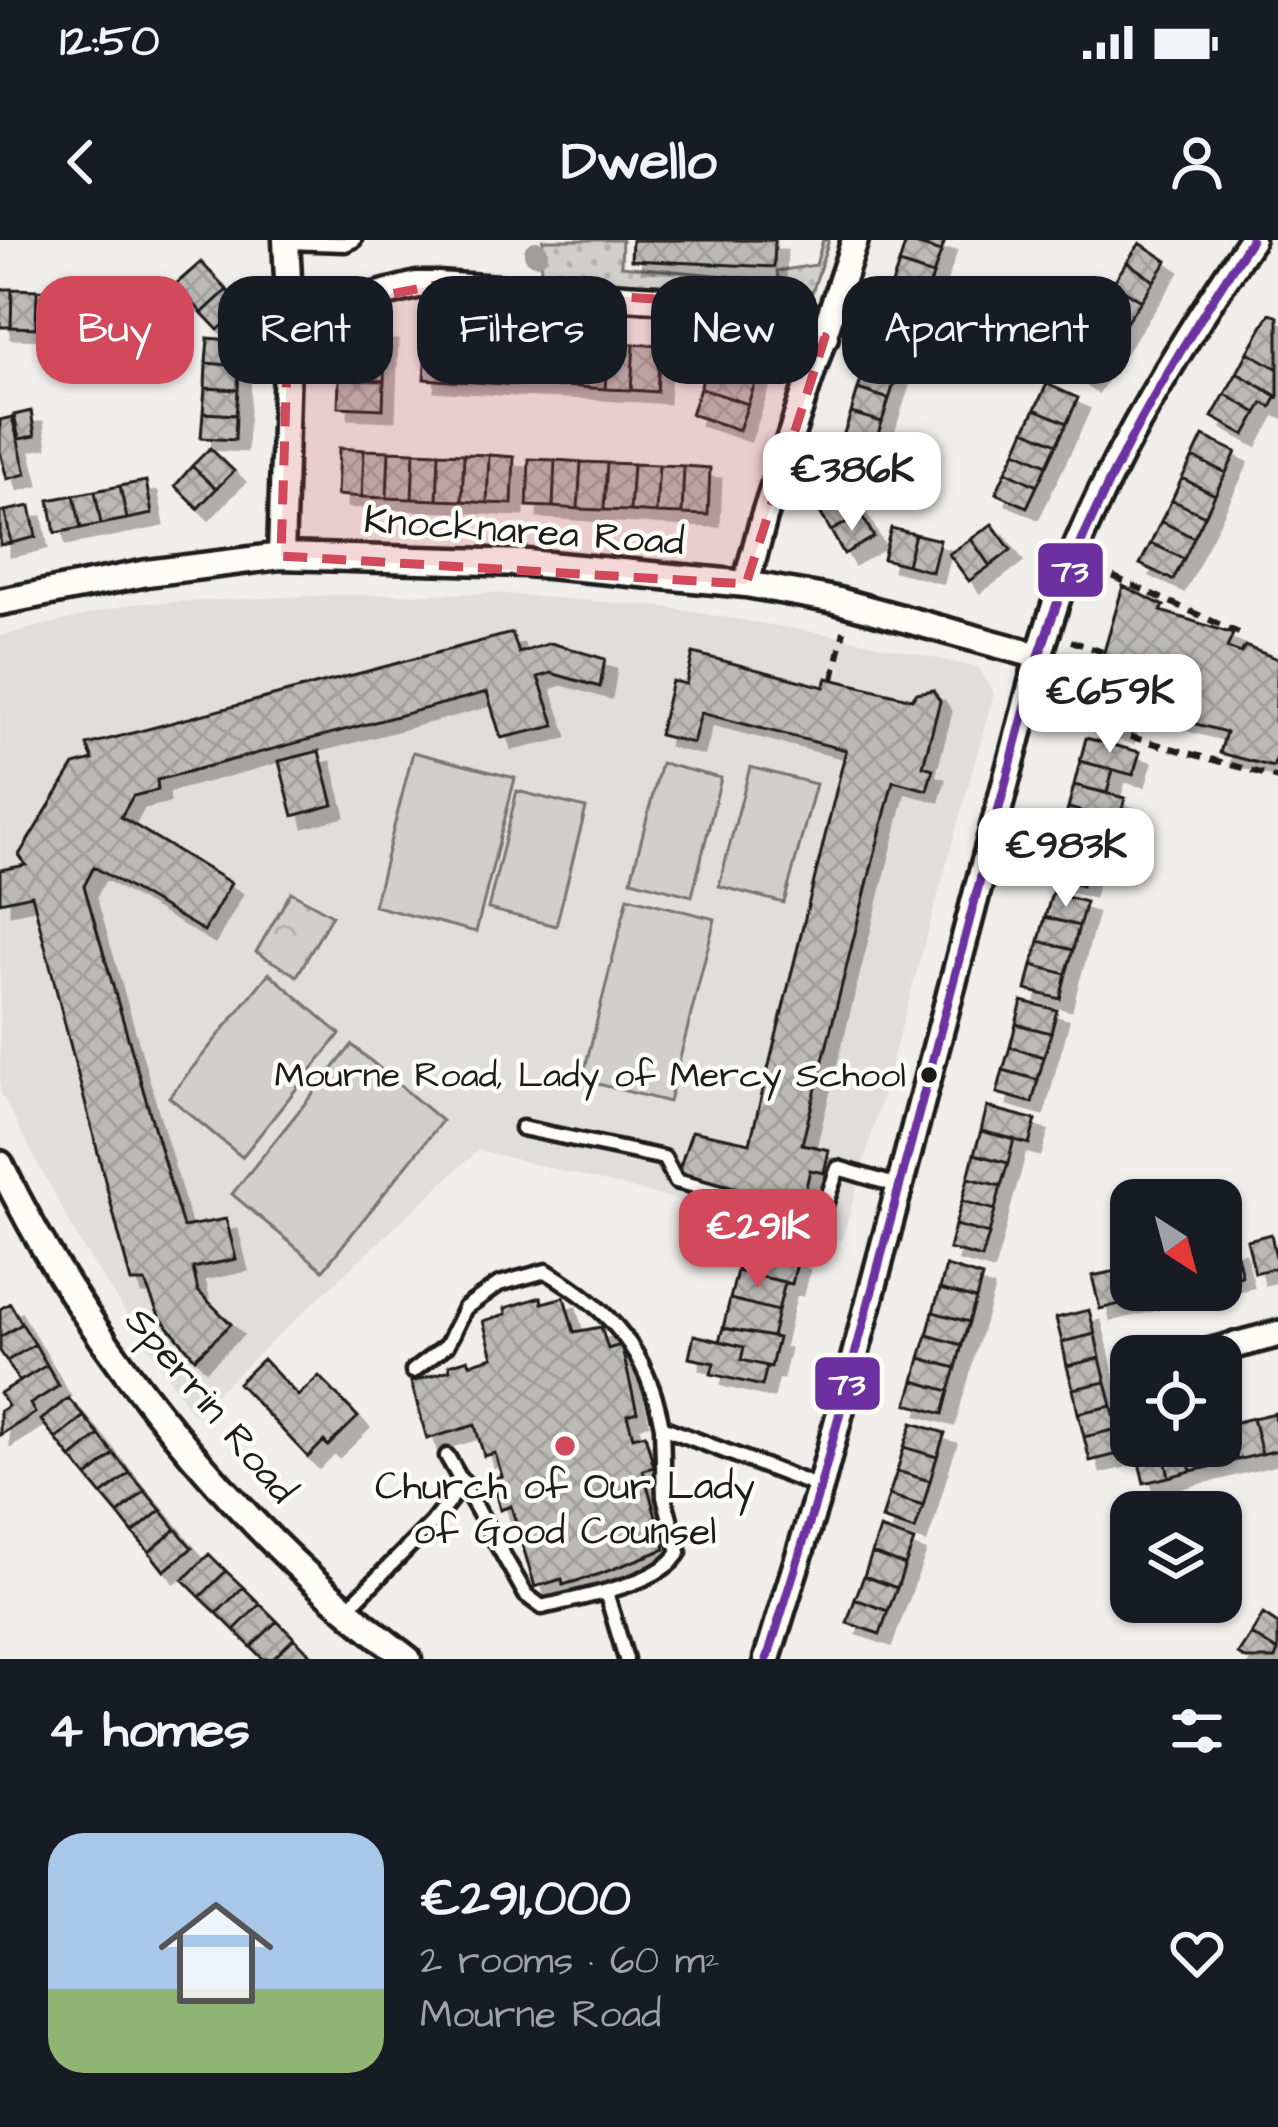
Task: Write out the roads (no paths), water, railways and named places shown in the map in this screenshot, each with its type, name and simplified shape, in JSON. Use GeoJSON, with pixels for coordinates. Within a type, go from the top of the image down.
{"type":"FeatureCollection","features":[{"type":"Feature","properties":{"kind":"street"},"geometry":{"type":"LineString","coordinates":[[746,584],[855,240]]}},
{"type":"Feature","properties":{"kind":"street"},"geometry":{"type":"LineString","coordinates":[[767,1659],[820,1488],[1039,656],[1072,558],[1141,416],[1251,240]]}},
{"type":"Feature","properties":{"kind":"street"},"geometry":{"type":"LineString","coordinates":[[286,241],[288,276]]}},
{"type":"Feature","properties":{"kind":"street"},"geometry":{"type":"LineString","coordinates":[[393,291],[437,285],[687,301],[730,318],[776,323],[825,337]]}},
{"type":"Feature","properties":{"kind":"street"},"geometry":{"type":"LineString","coordinates":[[281,556],[286,384]]}},
{"type":"Feature","properties":{"kind":"street","name":"Knocknarea Road"},"geometry":{"type":"LineString","coordinates":[[0,602],[127,576],[281,556],[526,563],[746,584],[850,604],[1039,656]]}},
{"type":"Feature","properties":{"kind":"street","name":"Sperrin Road"},"geometry":{"type":"LineString","coordinates":[[0,1164],[73,1292],[211,1477],[346,1611],[408,1659]]}},
{"type":"Feature","properties":{"kind":"street"},"geometry":{"type":"LineString","coordinates":[[1242,1344],[1278,1334]]}},
{"type":"Feature","properties":{"kind":"lane"},"geometry":{"type":"LineString","coordinates":[[286,241],[345,244],[354,240]]}},
{"type":"Feature","properties":{"kind":"lane"},"geometry":{"type":"LineString","coordinates":[[522,1128],[664,1158],[676,1181],[820,1219],[838,1168],[898,1186]]}},
{"type":"Feature","properties":{"kind":"lane"},"geometry":{"type":"LineString","coordinates":[[413,1371],[447,1345],[465,1308],[500,1284],[546,1271],[591,1297],[626,1340],[656,1395],[664,1497],[679,1552],[672,1565],[606,1592],[542,1607],[526,1595],[447,1456]]}},
{"type":"Feature","properties":{"kind":"lane"},"geometry":{"type":"LineString","coordinates":[[662,1427],[820,1488]]}},
{"type":"Feature","properties":{"kind":"lane"},"geometry":{"type":"LineString","coordinates":[[346,1611],[432,1523],[464,1482]]}},
{"type":"Feature","properties":{"kind":"lane"},"geometry":{"type":"LineString","coordinates":[[606,1592],[626,1659]]}},
{"type":"Feature","properties":{"kind":"place","name":"Mourne Road, Lady of Mercy School"},"geometry":{"type":"Point","coordinates":[929,1075]}},
{"type":"Feature","properties":{"kind":"place","name":"Church of Our Lady of Good Counsel"},"geometry":{"type":"Point","coordinates":[565,1446]}}]}
